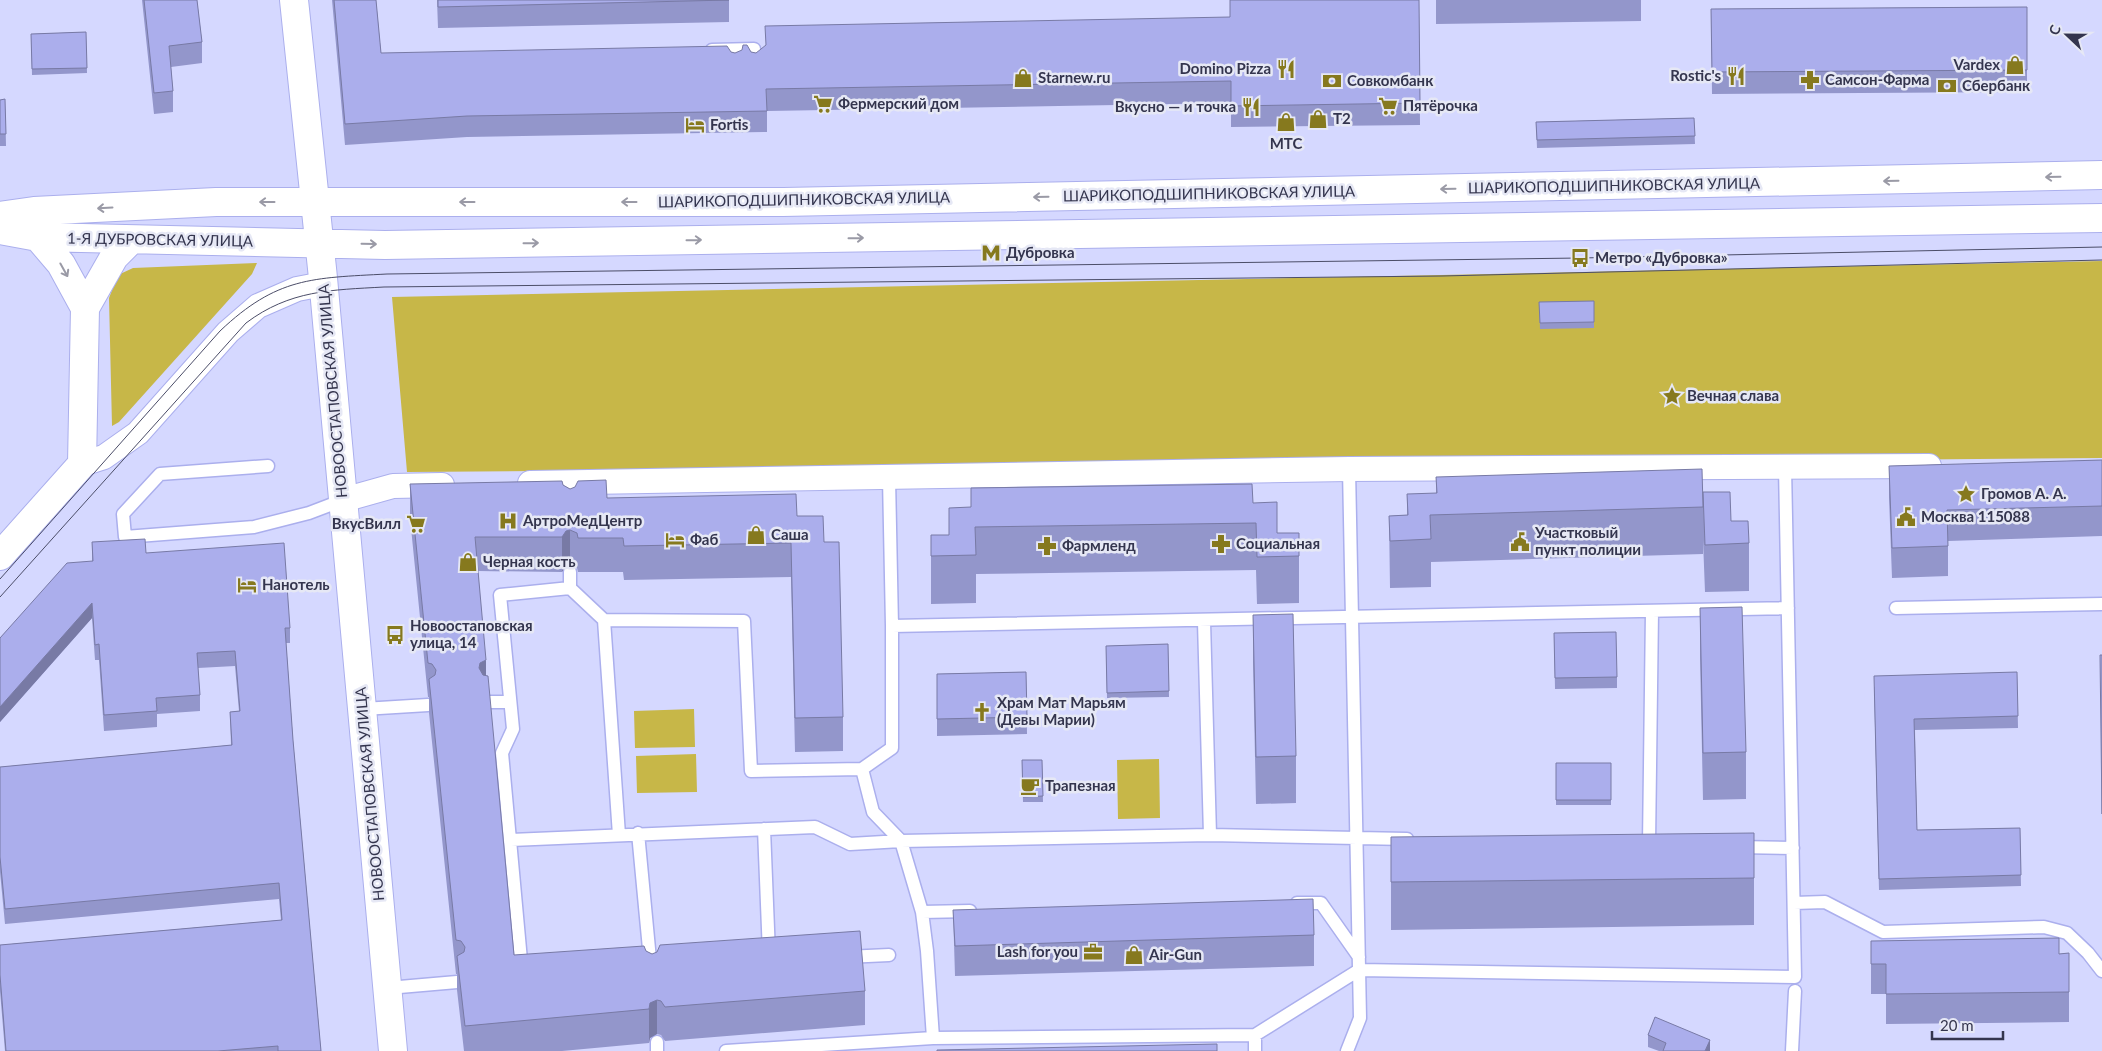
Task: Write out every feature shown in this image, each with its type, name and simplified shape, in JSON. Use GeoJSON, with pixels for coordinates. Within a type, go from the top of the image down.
{"type":"FeatureCollection","features":[{"type":"Feature","properties":{"kind":"main road","name":"НОВООСТАПОВСКАЯ УЛИЦА"},"geometry":{"type":"LineString","coordinates":[[294,0],[324,284],[393,1051]]}},
{"type":"Feature","properties":{"kind":"main road","name":"ШАРИКОПОДШИПНИКОВСКАЯ УЛИЦА"},"geometry":{"type":"LineString","coordinates":[[316,202],[793,202],[2102,175]]}},
{"type":"Feature","properties":{"kind":"main road","name":"1-Я ДУБРОВСКАЯ УЛИЦА"},"geometry":{"type":"LineString","coordinates":[[0,216],[34,211],[216,202],[316,202]]}},
{"type":"Feature","properties":{"kind":"main road"},"geometry":{"type":"LineString","coordinates":[[320,244],[2102,218]]}},
{"type":"Feature","properties":{"kind":"main road","name":"1-Я ДУБРОВСКАЯ УЛИЦА"},"geometry":{"type":"LineString","coordinates":[[0,230],[38,237],[130,241],[320,244]]}},
{"type":"Feature","properties":{"kind":"main road"},"geometry":{"type":"LineString","coordinates":[[3,547],[82,464],[84,308],[61,264],[38,237]]}},
{"type":"Feature","properties":{"kind":"main road"},"geometry":{"type":"LineString","coordinates":[[84,308],[114,257],[130,241]]}},
{"type":"Feature","properties":{"kind":"street"},"geometry":{"type":"LineString","coordinates":[[82,464],[104,457],[138,433],[228,332],[258,306],[297,289],[324,284]]}},
{"type":"Feature","properties":{"kind":"street"},"geometry":{"type":"LineString","coordinates":[[509,484],[569,491],[889,478],[1349,470],[1955,466]]}},
{"type":"Feature","properties":{"kind":"street"},"geometry":{"type":"LineString","coordinates":[[343,500],[393,486],[469,484]]}},
{"type":"Feature","properties":{"kind":"lane"},"geometry":{"type":"LineString","coordinates":[[696,50],[735,54],[754,49],[754,67]]}},
{"type":"Feature","properties":{"kind":"lane"},"geometry":{"type":"LineString","coordinates":[[268,466],[160,474],[123,514],[125,537],[254,528],[309,513],[343,500]]}},
{"type":"Feature","properties":{"kind":"lane"},"geometry":{"type":"LineString","coordinates":[[726,1051],[933,1038],[1255,1035],[1359,970],[1795,977],[1786,467]]}},
{"type":"Feature","properties":{"kind":"lane"},"geometry":{"type":"LineString","coordinates":[[1347,1051],[1360,1018],[1349,470]]}},
{"type":"Feature","properties":{"kind":"lane"},"geometry":{"type":"LineString","coordinates":[[604,620],[744,621],[751,771],[862,769],[892,748],[889,478]]}},
{"type":"Feature","properties":{"kind":"lane"},"geometry":{"type":"LineString","coordinates":[[570,572],[570,588],[604,620],[619,835]]}},
{"type":"Feature","properties":{"kind":"lane"},"geometry":{"type":"LineString","coordinates":[[533,977],[523,977],[502,753],[513,729],[500,594],[570,588]]}},
{"type":"Feature","properties":{"kind":"lane"},"geometry":{"type":"LineString","coordinates":[[1896,608],[2102,604]]}},
{"type":"Feature","properties":{"kind":"lane"},"geometry":{"type":"LineString","coordinates":[[892,626],[1204,622],[1352,616],[1788,608]]}},
{"type":"Feature","properties":{"kind":"lane"},"geometry":{"type":"LineString","coordinates":[[1649,844],[1652,610]]}},
{"type":"Feature","properties":{"kind":"lane"},"geometry":{"type":"LineString","coordinates":[[1204,622],[1210,835]]}},
{"type":"Feature","properties":{"kind":"lane"},"geometry":{"type":"LineString","coordinates":[[487,702],[510,702]]}},
{"type":"Feature","properties":{"kind":"lane"},"geometry":{"type":"LineString","coordinates":[[363,710],[428,705]]}},
{"type":"Feature","properties":{"kind":"lane"},"geometry":{"type":"LineString","coordinates":[[862,769],[873,812],[902,841],[922,912],[928,951],[933,1038]]}},
{"type":"Feature","properties":{"kind":"lane"},"geometry":{"type":"LineString","coordinates":[[511,840],[638,833],[815,827],[850,844],[902,841],[1210,835],[1420,839]]}},
{"type":"Feature","properties":{"kind":"lane"},"geometry":{"type":"LineString","coordinates":[[764,829],[770,962]]}},
{"type":"Feature","properties":{"kind":"lane"},"geometry":{"type":"LineString","coordinates":[[638,833],[651,972]]}},
{"type":"Feature","properties":{"kind":"lane"},"geometry":{"type":"LineString","coordinates":[[1726,846],[1793,848]]}},
{"type":"Feature","properties":{"kind":"lane"},"geometry":{"type":"LineString","coordinates":[[1794,903],[1825,902],[1883,932],[2044,927],[2067,933],[2088,953],[2102,971]]}},
{"type":"Feature","properties":{"kind":"lane"},"geometry":{"type":"LineString","coordinates":[[1282,904],[1321,903],[1359,957]]}},
{"type":"Feature","properties":{"kind":"lane"},"geometry":{"type":"LineString","coordinates":[[922,912],[987,910]]}},
{"type":"Feature","properties":{"kind":"lane"},"geometry":{"type":"LineString","coordinates":[[829,958],[889,955]]}},
{"type":"Feature","properties":{"kind":"lane"},"geometry":{"type":"LineString","coordinates":[[388,988],[456,982]]}},
{"type":"Feature","properties":{"kind":"lane"},"geometry":{"type":"LineString","coordinates":[[1792,1051],[1795,991]]}},
{"type":"Feature","properties":{"kind":"lane"},"geometry":{"type":"LineString","coordinates":[[1255,1035],[1255,1051]]}},
{"type":"Feature","properties":{"kind":"shaded area"},"geometry":{"type":"Polygon","coordinates":[[[2102,261],[2102,458],[407,472],[392,297],[2102,261]]]}},
{"type":"Feature","properties":{"kind":"shaded area"},"geometry":{"type":"Polygon","coordinates":[[[257,263],[252,274],[119,422],[112,426],[109,298],[118,275],[133,268],[257,263]]]}},
{"type":"Feature","properties":{"kind":"shaded area"},"geometry":{"type":"Polygon","coordinates":[[[694,709],[695,747],[635,748],[634,711],[694,709]]]}},
{"type":"Feature","properties":{"kind":"shaded area"},"geometry":{"type":"Polygon","coordinates":[[[696,754],[697,792],[637,793],[636,756],[696,754]]]}},
{"type":"Feature","properties":{"kind":"shaded area"},"geometry":{"type":"Polygon","coordinates":[[[1159,759],[1160,818],[1118,819],[1117,760],[1159,759]]]}},
{"type":"Feature","properties":{"kind":"building"},"geometry":{"type":"Polygon","coordinates":[[[144,0],[197,0],[202,42],[169,46],[173,91],[154,93],[144,0]]]}},
{"type":"Feature","properties":{"kind":"building"},"geometry":{"type":"Polygon","coordinates":[[[334,0],[376,0],[381,53],[727,46],[731,52],[735,53],[742,50],[743,45],[747,45],[751,52],[756,53],[766,45],[765,26],[1230,17],[1230,0],[1419,0],[1420,103],[1231,106],[1231,81],[766,89],[767,111],[467,116],[345,124],[334,0]]]}},
{"type":"Feature","properties":{"kind":"building"},"geometry":{"type":"Polygon","coordinates":[[[438,0],[729,0],[438,7],[438,0]]]}},
{"type":"Feature","properties":{"kind":"building"},"geometry":{"type":"Polygon","coordinates":[[[2027,7],[2027,70],[1712,72],[1711,9],[2027,7]]]}},
{"type":"Feature","properties":{"kind":"building"},"geometry":{"type":"Polygon","coordinates":[[[86,32],[87,68],[32,69],[31,34],[86,32]]]}},
{"type":"Feature","properties":{"kind":"building"},"geometry":{"type":"Polygon","coordinates":[[[5,99],[6,134],[0,134],[0,100],[5,99]]]}},
{"type":"Feature","properties":{"kind":"building"},"geometry":{"type":"Polygon","coordinates":[[[1694,118],[1695,136],[1537,140],[1536,122],[1694,118]]]}},
{"type":"Feature","properties":{"kind":"building"},"geometry":{"type":"Polygon","coordinates":[[[1594,301],[1594,322],[1540,323],[1539,302],[1594,301]]]}},
{"type":"Feature","properties":{"kind":"building"},"geometry":{"type":"Polygon","coordinates":[[[2102,460],[2102,506],[1947,510],[1948,546],[1892,548],[1889,466],[2102,460]]]}},
{"type":"Feature","properties":{"kind":"building"},"geometry":{"type":"Polygon","coordinates":[[[1702,469],[1703,507],[1430,515],[1431,539],[1390,541],[1389,516],[1408,515],[1407,494],[1437,493],[1436,477],[1702,469]]]}},
{"type":"Feature","properties":{"kind":"building"},"geometry":{"type":"Polygon","coordinates":[[[606,480],[607,498],[796,494],[797,516],[823,516],[824,542],[839,542],[843,717],[795,718],[791,543],[624,546],[623,538],[578,538],[577,533],[570,530],[566,531],[562,537],[475,537],[486,660],[480,663],[479,668],[483,675],[488,676],[514,955],[644,946],[646,951],[652,954],[657,952],[660,945],[860,931],[865,991],[665,1007],[661,1001],[657,1000],[650,1003],[649,1009],[465,1026],[457,956],[464,952],[465,947],[461,941],[456,940],[429,679],[435,675],[436,670],[432,664],[428,663],[410,484],[562,481],[563,485],[570,489],[575,487],[578,481],[606,480]]]}},
{"type":"Feature","properties":{"kind":"building"},"geometry":{"type":"Polygon","coordinates":[[[1252,484],[1253,503],[1277,502],[1277,533],[1299,533],[1299,556],[1257,557],[1256,523],[975,527],[976,555],[931,556],[931,535],[949,535],[949,508],[971,507],[971,488],[1252,484]]]}},
{"type":"Feature","properties":{"kind":"building"},"geometry":{"type":"Polygon","coordinates":[[[1703,492],[1730,492],[1731,521],[1748,521],[1749,543],[1705,545],[1703,492]]]}},
{"type":"Feature","properties":{"kind":"building"},"geometry":{"type":"Polygon","coordinates":[[[145,539],[146,553],[284,543],[290,628],[285,628],[293,740],[321,1051],[278,1051],[278,1046],[218,1051],[6,1051],[0,975],[0,945],[282,920],[279,883],[5,909],[0,857],[0,767],[232,745],[230,712],[240,711],[235,651],[197,653],[200,695],[156,698],[157,711],[104,715],[99,644],[95,645],[92,603],[0,707],[0,638],[67,563],[93,561],[92,542],[145,539]]]}},
{"type":"Feature","properties":{"kind":"building"},"geometry":{"type":"Polygon","coordinates":[[[1742,607],[1746,752],[1703,753],[1700,608],[1742,607]]]}},
{"type":"Feature","properties":{"kind":"building"},"geometry":{"type":"Polygon","coordinates":[[[1293,614],[1296,756],[1256,757],[1253,615],[1293,614]]]}},
{"type":"Feature","properties":{"kind":"building"},"geometry":{"type":"Polygon","coordinates":[[[1616,632],[1617,677],[1555,678],[1554,633],[1616,632]]]}},
{"type":"Feature","properties":{"kind":"building"},"geometry":{"type":"Polygon","coordinates":[[[1168,644],[1169,691],[1107,693],[1106,646],[1168,644]]]}},
{"type":"Feature","properties":{"kind":"building"},"geometry":{"type":"Polygon","coordinates":[[[2100,655],[2102,655],[2102,814],[2100,655]]]}},
{"type":"Feature","properties":{"kind":"building","name":"Храм Мат Марьям (Девы Марии)"},"geometry":{"type":"Polygon","coordinates":[[[1026,672],[1027,717],[937,719],[937,674],[1026,672]]]}},
{"type":"Feature","properties":{"kind":"building"},"geometry":{"type":"Polygon","coordinates":[[[2017,672],[2018,716],[1914,719],[1917,830],[2020,828],[2021,875],[1879,879],[1874,676],[2017,672]]]}},
{"type":"Feature","properties":{"kind":"building"},"geometry":{"type":"Polygon","coordinates":[[[1022,760],[1042,760],[1043,796],[1023,797],[1022,760]]]}},
{"type":"Feature","properties":{"kind":"building"},"geometry":{"type":"Polygon","coordinates":[[[1556,763],[1611,763],[1611,800],[1556,800],[1556,763]]]}},
{"type":"Feature","properties":{"kind":"building"},"geometry":{"type":"Polygon","coordinates":[[[1754,833],[1754,878],[1391,882],[1391,837],[1754,833]]]}},
{"type":"Feature","properties":{"kind":"building"},"geometry":{"type":"Polygon","coordinates":[[[1313,899],[1314,935],[955,946],[953,910],[1313,899]]]}},
{"type":"Feature","properties":{"kind":"building"},"geometry":{"type":"Polygon","coordinates":[[[2059,938],[2059,954],[2069,953],[2069,992],[1886,994],[1886,964],[1871,964],[1871,941],[2059,938]]]}},
{"type":"Feature","properties":{"kind":"building"},"geometry":{"type":"Polygon","coordinates":[[[1655,1017],[1710,1040],[1705,1051],[1663,1051],[1666,1043],[1648,1035],[1655,1017]]]}},
{"type":"Feature","properties":{"kind":"building"},"geometry":{"type":"Polygon","coordinates":[[[1217,1044],[1217,1051],[937,1051],[937,1050],[1217,1044]]]}},
{"type":"Feature","properties":{"kind":"tram line"},"geometry":{"type":"LineString","coordinates":[[0,579],[220,331],[240,313],[278,290],[316,280],[387,274],[1580,258],[2102,247]]}},
{"type":"Feature","properties":{"kind":"tram line"},"geometry":{"type":"LineString","coordinates":[[0,597],[246,323],[262,312],[279,304],[295,298],[329,291],[384,287],[1442,276],[2102,260]]}},
{"type":"Feature","properties":{"kind":"place","name":"Vardex"},"geometry":{"type":"Point","coordinates":[2015,65]}},
{"type":"Feature","properties":{"kind":"place","name":"Domino Pizza"},"geometry":{"type":"Point","coordinates":[1286,69]}},
{"type":"Feature","properties":{"kind":"place","name":"Rostic's"},"geometry":{"type":"Point","coordinates":[1736,76]}},
{"type":"Feature","properties":{"kind":"place","name":"Starnew.ru"},"geometry":{"type":"Point","coordinates":[1023,78]}},
{"type":"Feature","properties":{"kind":"place","name":"Самсон-Фарма"},"geometry":{"type":"Point","coordinates":[1810,80]}},
{"type":"Feature","properties":{"kind":"place","name":"Совкомбанк"},"geometry":{"type":"Point","coordinates":[1332,81]}},
{"type":"Feature","properties":{"kind":"place","name":"Сбербанк"},"geometry":{"type":"Point","coordinates":[1947,86]}},
{"type":"Feature","properties":{"kind":"place","name":"Фермерский дом"},"geometry":{"type":"Point","coordinates":[823,104]}},
{"type":"Feature","properties":{"kind":"place","name":"Пятёрочка"},"geometry":{"type":"Point","coordinates":[1388,106]}},
{"type":"Feature","properties":{"kind":"place","name":"Вкусно — и точка"},"geometry":{"type":"Point","coordinates":[1251,107]}},
{"type":"Feature","properties":{"kind":"place","name":"T2"},"geometry":{"type":"Point","coordinates":[1318,119]}},
{"type":"Feature","properties":{"kind":"place","name":"МТС"},"geometry":{"type":"Point","coordinates":[1286,122]}},
{"type":"Feature","properties":{"kind":"place","name":"Fortis"},"geometry":{"type":"Point","coordinates":[695,125]}},
{"type":"Feature","properties":{"kind":"place","name":"Дубровка"},"geometry":{"type":"Point","coordinates":[991,253]}},
{"type":"Feature","properties":{"kind":"place","name":"Метро «Дубровка»"},"geometry":{"type":"Point","coordinates":[1580,258]}},
{"type":"Feature","properties":{"kind":"place","name":"Вечная слава"},"geometry":{"type":"Point","coordinates":[1672,396]}},
{"type":"Feature","properties":{"kind":"place","name":"Громов А. А."},"geometry":{"type":"Point","coordinates":[1966,494]}},
{"type":"Feature","properties":{"kind":"place","name":"Москва 115088"},"geometry":{"type":"Point","coordinates":[1906,517]}},
{"type":"Feature","properties":{"kind":"place","name":"АртроМедЦентр"},"geometry":{"type":"Point","coordinates":[508,521]}},
{"type":"Feature","properties":{"kind":"place","name":"ВкусВилл"},"geometry":{"type":"Point","coordinates":[416,524]}},
{"type":"Feature","properties":{"kind":"place","name":"Саша"},"geometry":{"type":"Point","coordinates":[756,535]}},
{"type":"Feature","properties":{"kind":"place","name":"Фаб"},"geometry":{"type":"Point","coordinates":[675,540]}},
{"type":"Feature","properties":{"kind":"place","name":"Участковый пункт полиции"},"geometry":{"type":"Point","coordinates":[1520,542]}},
{"type":"Feature","properties":{"kind":"place","name":"Социальная"},"geometry":{"type":"Point","coordinates":[1221,544]}},
{"type":"Feature","properties":{"kind":"place","name":"Фармленд"},"geometry":{"type":"Point","coordinates":[1047,546]}},
{"type":"Feature","properties":{"kind":"place","name":"Черная кость"},"geometry":{"type":"Point","coordinates":[468,562]}},
{"type":"Feature","properties":{"kind":"place","name":"Нанотель"},"geometry":{"type":"Point","coordinates":[247,585]}},
{"type":"Feature","properties":{"kind":"place","name":"Новоостаповская улица, 14"},"geometry":{"type":"Point","coordinates":[395,635]}},
{"type":"Feature","properties":{"kind":"place","name":"Храм Мат Марьям (Девы Марии)"},"geometry":{"type":"Point","coordinates":[982,712]}},
{"type":"Feature","properties":{"kind":"place","name":"Трапезная"},"geometry":{"type":"Point","coordinates":[1030,786]}},
{"type":"Feature","properties":{"kind":"place","name":"Lash for you"},"geometry":{"type":"Point","coordinates":[1093,952]}},
{"type":"Feature","properties":{"kind":"place","name":"Air-Gun"},"geometry":{"type":"Point","coordinates":[1134,955]}}]}
